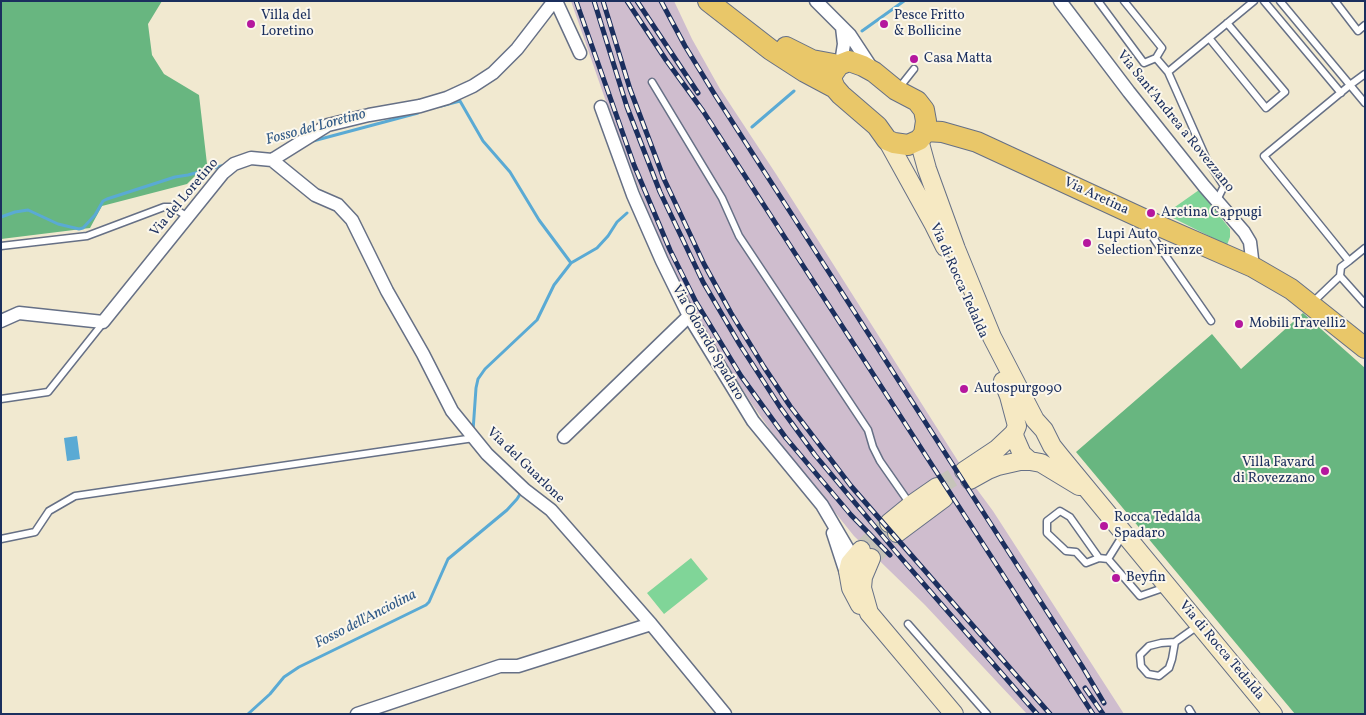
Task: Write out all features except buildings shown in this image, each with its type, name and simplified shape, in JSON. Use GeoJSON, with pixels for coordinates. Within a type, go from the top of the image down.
{"type":"FeatureCollection","features":[{"type":"Feature","properties":{"kind":"main road"},"geometry":{"type":"LineString","coordinates":[[708,1],[782,58],[835,88],[846,100],[877,126],[887,140]]}},
{"type":"Feature","properties":{"kind":"main road","name":"Via Aretina"},"geometry":{"type":"LineString","coordinates":[[748,32],[812,60],[840,64],[849,61],[856,63],[874,72],[896,91],[916,101],[924,110],[977,142]]}},
{"type":"Feature","properties":{"kind":"main road"},"geometry":{"type":"LineString","coordinates":[[835,88],[832,75],[840,64]]}},
{"type":"Feature","properties":{"kind":"main road"},"geometry":{"type":"LineString","coordinates":[[922,135],[926,121],[924,110]]}},
{"type":"Feature","properties":{"kind":"main road","name":"Via Aretina"},"geometry":{"type":"LineString","coordinates":[[887,140],[894,144],[905,146],[922,135],[942,132],[977,142],[1140,218],[1254,267],[1278,280],[1311,304],[1365,348]]}},
{"type":"Feature","properties":{"kind":"street"},"geometry":{"type":"LineString","coordinates":[[272,160],[328,125],[420,106],[447,98],[473,86],[493,73],[518,50],[555,1],[580,53]]}},
{"type":"Feature","properties":{"kind":"street"},"geometry":{"type":"LineString","coordinates":[[816,1],[858,44],[874,72]]}},
{"type":"Feature","properties":{"kind":"street","name":"Via Sant'Andrea a Rovezzano"},"geometry":{"type":"LineString","coordinates":[[1060,1],[1129,92],[1204,186],[1247,236],[1252,249],[1254,267]]}},
{"type":"Feature","properties":{"kind":"street"},"geometry":{"type":"LineString","coordinates":[[840,64],[844,44],[842,27]]}},
{"type":"Feature","properties":{"kind":"street","name":"Via Odoardo Spadaro"},"geometry":{"type":"LineString","coordinates":[[601,107],[633,195],[689,316],[753,421],[822,505],[849,551],[866,554]]}},
{"type":"Feature","properties":{"kind":"street","name":"Via di Rocca Tedalda"},"geometry":{"type":"LineString","coordinates":[[922,135],[927,169],[956,249],[992,337],[1035,420],[1044,430],[1052,446],[1273,714]]}},
{"type":"Feature","properties":{"kind":"street","name":"Via di Rocca Tedalda"},"geometry":{"type":"LineString","coordinates":[[887,140],[944,244],[1006,388],[1019,449],[1035,462],[1092,494]]}},
{"type":"Feature","properties":{"kind":"street","name":"Via del Loretino"},"geometry":{"type":"LineString","coordinates":[[103,322],[223,173],[234,164],[251,158],[272,160]]}},
{"type":"Feature","properties":{"kind":"street","name":"Via del Guarlone"},"geometry":{"type":"LineString","coordinates":[[272,160],[315,195],[338,205],[352,220],[387,291],[423,354],[452,411],[487,454],[523,488],[551,510],[651,624],[725,714]]}},
{"type":"Feature","properties":{"kind":"street"},"geometry":{"type":"LineString","coordinates":[[1,321],[20,313],[103,322]]}},
{"type":"Feature","properties":{"kind":"street"},"geometry":{"type":"LineString","coordinates":[[564,437],[689,316]]}},
{"type":"Feature","properties":{"kind":"street"},"geometry":{"type":"LineString","coordinates":[[1035,420],[1024,420],[998,450],[967,475],[1020,461],[1035,462],[1051,456],[1052,446]]}},
{"type":"Feature","properties":{"kind":"street"},"geometry":{"type":"LineString","coordinates":[[940,492],[893,528],[911,505],[940,492]]}},
{"type":"Feature","properties":{"kind":"street","name":"Via Odoardo Spadaro"},"geometry":{"type":"LineString","coordinates":[[822,505],[856,577]]}},
{"type":"Feature","properties":{"kind":"street"},"geometry":{"type":"LineString","coordinates":[[866,554],[856,577],[855,597],[863,610],[871,613],[954,714]]}},
{"type":"Feature","properties":{"kind":"street"},"geometry":{"type":"LineString","coordinates":[[358,714],[500,666],[518,666],[651,624]]}},
{"type":"Feature","properties":{"kind":"lane"},"geometry":{"type":"LineString","coordinates":[[1098,1],[1144,62],[1156,58],[1162,48],[1124,1]]}},
{"type":"Feature","properties":{"kind":"lane"},"geometry":{"type":"LineString","coordinates":[[1168,72],[1254,1]]}},
{"type":"Feature","properties":{"kind":"lane"},"geometry":{"type":"LineString","coordinates":[[1264,1],[1340,93]]}},
{"type":"Feature","properties":{"kind":"lane"},"geometry":{"type":"LineString","coordinates":[[1280,1],[1365,102]]}},
{"type":"Feature","properties":{"kind":"lane"},"geometry":{"type":"LineString","coordinates":[[1335,1],[1358,31],[1365,25]]}},
{"type":"Feature","properties":{"kind":"lane"},"geometry":{"type":"LineString","coordinates":[[1209,38],[1266,108],[1285,92],[1228,23]]}},
{"type":"Feature","properties":{"kind":"lane"},"geometry":{"type":"LineString","coordinates":[[1156,58],[1168,72],[1207,160],[1224,186],[1217,200]]}},
{"type":"Feature","properties":{"kind":"lane"},"geometry":{"type":"LineString","coordinates":[[896,91],[914,69]]}},
{"type":"Feature","properties":{"kind":"lane"},"geometry":{"type":"LineString","coordinates":[[1348,261],[1264,156],[1365,74]]}},
{"type":"Feature","properties":{"kind":"lane"},"geometry":{"type":"LineString","coordinates":[[652,82],[722,198],[739,236],[868,430],[880,461],[911,505]]}},
{"type":"Feature","properties":{"kind":"lane"},"geometry":{"type":"LineString","coordinates":[[1,246],[87,236],[164,207],[172,208],[188,217]]}},
{"type":"Feature","properties":{"kind":"lane"},"geometry":{"type":"LineString","coordinates":[[1140,218],[1211,321]]}},
{"type":"Feature","properties":{"kind":"lane"},"geometry":{"type":"LineString","coordinates":[[1311,304],[1340,276],[1341,267],[1365,248]]}},
{"type":"Feature","properties":{"kind":"lane"},"geometry":{"type":"LineString","coordinates":[[1340,276],[1365,304]]}},
{"type":"Feature","properties":{"kind":"lane"},"geometry":{"type":"LineString","coordinates":[[1,399],[48,392],[103,322]]}},
{"type":"Feature","properties":{"kind":"lane"},"geometry":{"type":"LineString","coordinates":[[1,539],[35,532],[49,511],[75,496],[474,438]]}},
{"type":"Feature","properties":{"kind":"lane"},"geometry":{"type":"LineString","coordinates":[[1099,558],[1070,517],[1060,512],[1047,521],[1046,533],[1066,551],[1076,552],[1086,563],[1099,558],[1108,559],[1140,596],[1167,587]]}},
{"type":"Feature","properties":{"kind":"lane"},"geometry":{"type":"LineString","coordinates":[[1108,559],[1124,534]]}},
{"type":"Feature","properties":{"kind":"lane"},"geometry":{"type":"LineString","coordinates":[[908,624],[987,714]]}},
{"type":"Feature","properties":{"kind":"lane"},"geometry":{"type":"LineString","coordinates":[[1175,642],[1169,668],[1159,676],[1148,674],[1140,666],[1140,655],[1149,646],[1175,642],[1200,625]]}},
{"type":"Feature","properties":{"kind":"shaded area"},"geometry":{"type":"Polygon","coordinates":[[[571,1],[674,1],[692,39],[720,89],[970,480],[993,511],[1124,714],[1027,714],[925,605],[854,536],[780,444],[702,326],[678,279],[648,212],[611,116],[571,1]]]}},
{"type":"Feature","properties":{"kind":"green space"},"geometry":{"type":"Polygon","coordinates":[[[1,1],[162,1],[148,24],[152,55],[164,74],[199,95],[207,164],[187,184],[102,206],[90,228],[1,239],[1,1]]]}},
{"type":"Feature","properties":{"kind":"green space"},"geometry":{"type":"Polygon","coordinates":[[[1199,190],[1230,229],[1227,245],[1165,214],[1199,190]]]}},
{"type":"Feature","properties":{"kind":"green space"},"geometry":{"type":"Polygon","coordinates":[[[1303,313],[1365,368],[1365,714],[1295,714],[1076,452],[1212,334],[1241,369],[1303,313]]]}},
{"type":"Feature","properties":{"kind":"green space"},"geometry":{"type":"Polygon","coordinates":[[[691,558],[708,579],[664,614],[647,593],[691,558]]]}},
{"type":"Feature","properties":{"kind":"water"},"geometry":{"type":"Polygon","coordinates":[[[77,436],[80,459],[67,461],[64,438],[77,436]]]}},
{"type":"Feature","properties":{"kind":"waterway","name":"Fosso dell'Anciolina"},"geometry":{"type":"LineString","coordinates":[[862,31],[904,1]]}},
{"type":"Feature","properties":{"kind":"waterway","name":"Fosso dell'Anciolina"},"geometry":{"type":"LineString","coordinates":[[752,127],[794,91]]}},
{"type":"Feature","properties":{"kind":"waterway","name":"Fosso del Loretino"},"geometry":{"type":"LineString","coordinates":[[441,106],[460,101],[483,141],[510,172],[539,220],[571,263]]}},
{"type":"Feature","properties":{"kind":"waterway","name":"Fosso del Loretino"},"geometry":{"type":"LineString","coordinates":[[313,141],[418,113]]}},
{"type":"Feature","properties":{"kind":"waterway","name":"Fosso del Loretino"},"geometry":{"type":"LineString","coordinates":[[1,217],[28,210],[58,224],[79,229],[83,228],[95,215],[103,201],[107,199],[175,177],[225,165]]}},
{"type":"Feature","properties":{"kind":"waterway","name":"Fosso dell'Anciolina"},"geometry":{"type":"LineString","coordinates":[[473,431],[476,388],[478,379],[485,369],[537,320],[554,285],[571,263],[597,248],[617,222],[627,213]]}},
{"type":"Feature","properties":{"kind":"waterway","name":"Fosso dell'Anciolina"},"geometry":{"type":"LineString","coordinates":[[248,714],[270,694],[284,677],[299,667],[426,605],[448,559],[507,510],[522,491]]}},
{"type":"Feature","properties":{"kind":"tunnel"},"geometry":{"type":"LineString","coordinates":[[937,487],[964,471]]}},
{"type":"Feature","properties":{"kind":"tunnel"},"geometry":{"type":"LineString","coordinates":[[861,550],[889,523]]}},
{"type":"Feature","properties":{"kind":"tunnel"},"geometry":{"type":"LineString","coordinates":[[871,558],[897,533]]}},
{"type":"Feature","properties":{"kind":"railway"},"geometry":{"type":"LineString","coordinates":[[576,1],[634,165],[670,250],[696,302],[741,376],[786,438],[851,515],[890,555]]}},
{"type":"Feature","properties":{"kind":"railway"},"geometry":{"type":"LineString","coordinates":[[594,1],[627,107],[660,192],[703,282],[740,345],[780,407],[815,455],[902,559],[1037,714]]}},
{"type":"Feature","properties":{"kind":"railway"},"geometry":{"type":"LineString","coordinates":[[603,1],[630,89],[664,179],[704,264],[764,367],[790,406],[851,486],[1050,714]]}},
{"type":"Feature","properties":{"kind":"railway"},"geometry":{"type":"LineString","coordinates":[[627,1],[703,111],[1093,714]]}},
{"type":"Feature","properties":{"kind":"railway"},"geometry":{"type":"LineString","coordinates":[[637,1],[698,93]]}},
{"type":"Feature","properties":{"kind":"railway"},"geometry":{"type":"LineString","coordinates":[[661,1],[685,46],[715,95],[1104,703]]}},
{"type":"Feature","properties":{"kind":"railway"},"geometry":{"type":"LineString","coordinates":[[1085,688],[1103,714]]}},
{"type":"Feature","properties":{"kind":"place","name":"Villa del Loretino"},"geometry":{"type":"Point","coordinates":[251,24]}},
{"type":"Feature","properties":{"kind":"place","name":"Pesce Fritto & Bollicine"},"geometry":{"type":"Point","coordinates":[884,24]}},
{"type":"Feature","properties":{"kind":"place","name":"Casa Matta"},"geometry":{"type":"Point","coordinates":[914,59]}},
{"type":"Feature","properties":{"kind":"place","name":"Aretina Cappugi"},"geometry":{"type":"Point","coordinates":[1151,213]}},
{"type":"Feature","properties":{"kind":"place","name":"Lupi Auto Selection Firenze"},"geometry":{"type":"Point","coordinates":[1087,243]}},
{"type":"Feature","properties":{"kind":"place","name":"Mobili Travelli2"},"geometry":{"type":"Point","coordinates":[1239,324]}},
{"type":"Feature","properties":{"kind":"place","name":"Autospurgo90"},"geometry":{"type":"Point","coordinates":[964,389]}},
{"type":"Feature","properties":{"kind":"place","name":"Villa Favard di Rovezzano"},"geometry":{"type":"Point","coordinates":[1325,471]}},
{"type":"Feature","properties":{"kind":"place","name":"Rocca Tedalda Spadaro"},"geometry":{"type":"Point","coordinates":[1104,526]}},
{"type":"Feature","properties":{"kind":"place","name":"Beyfin"},"geometry":{"type":"Point","coordinates":[1116,578]}}]}
